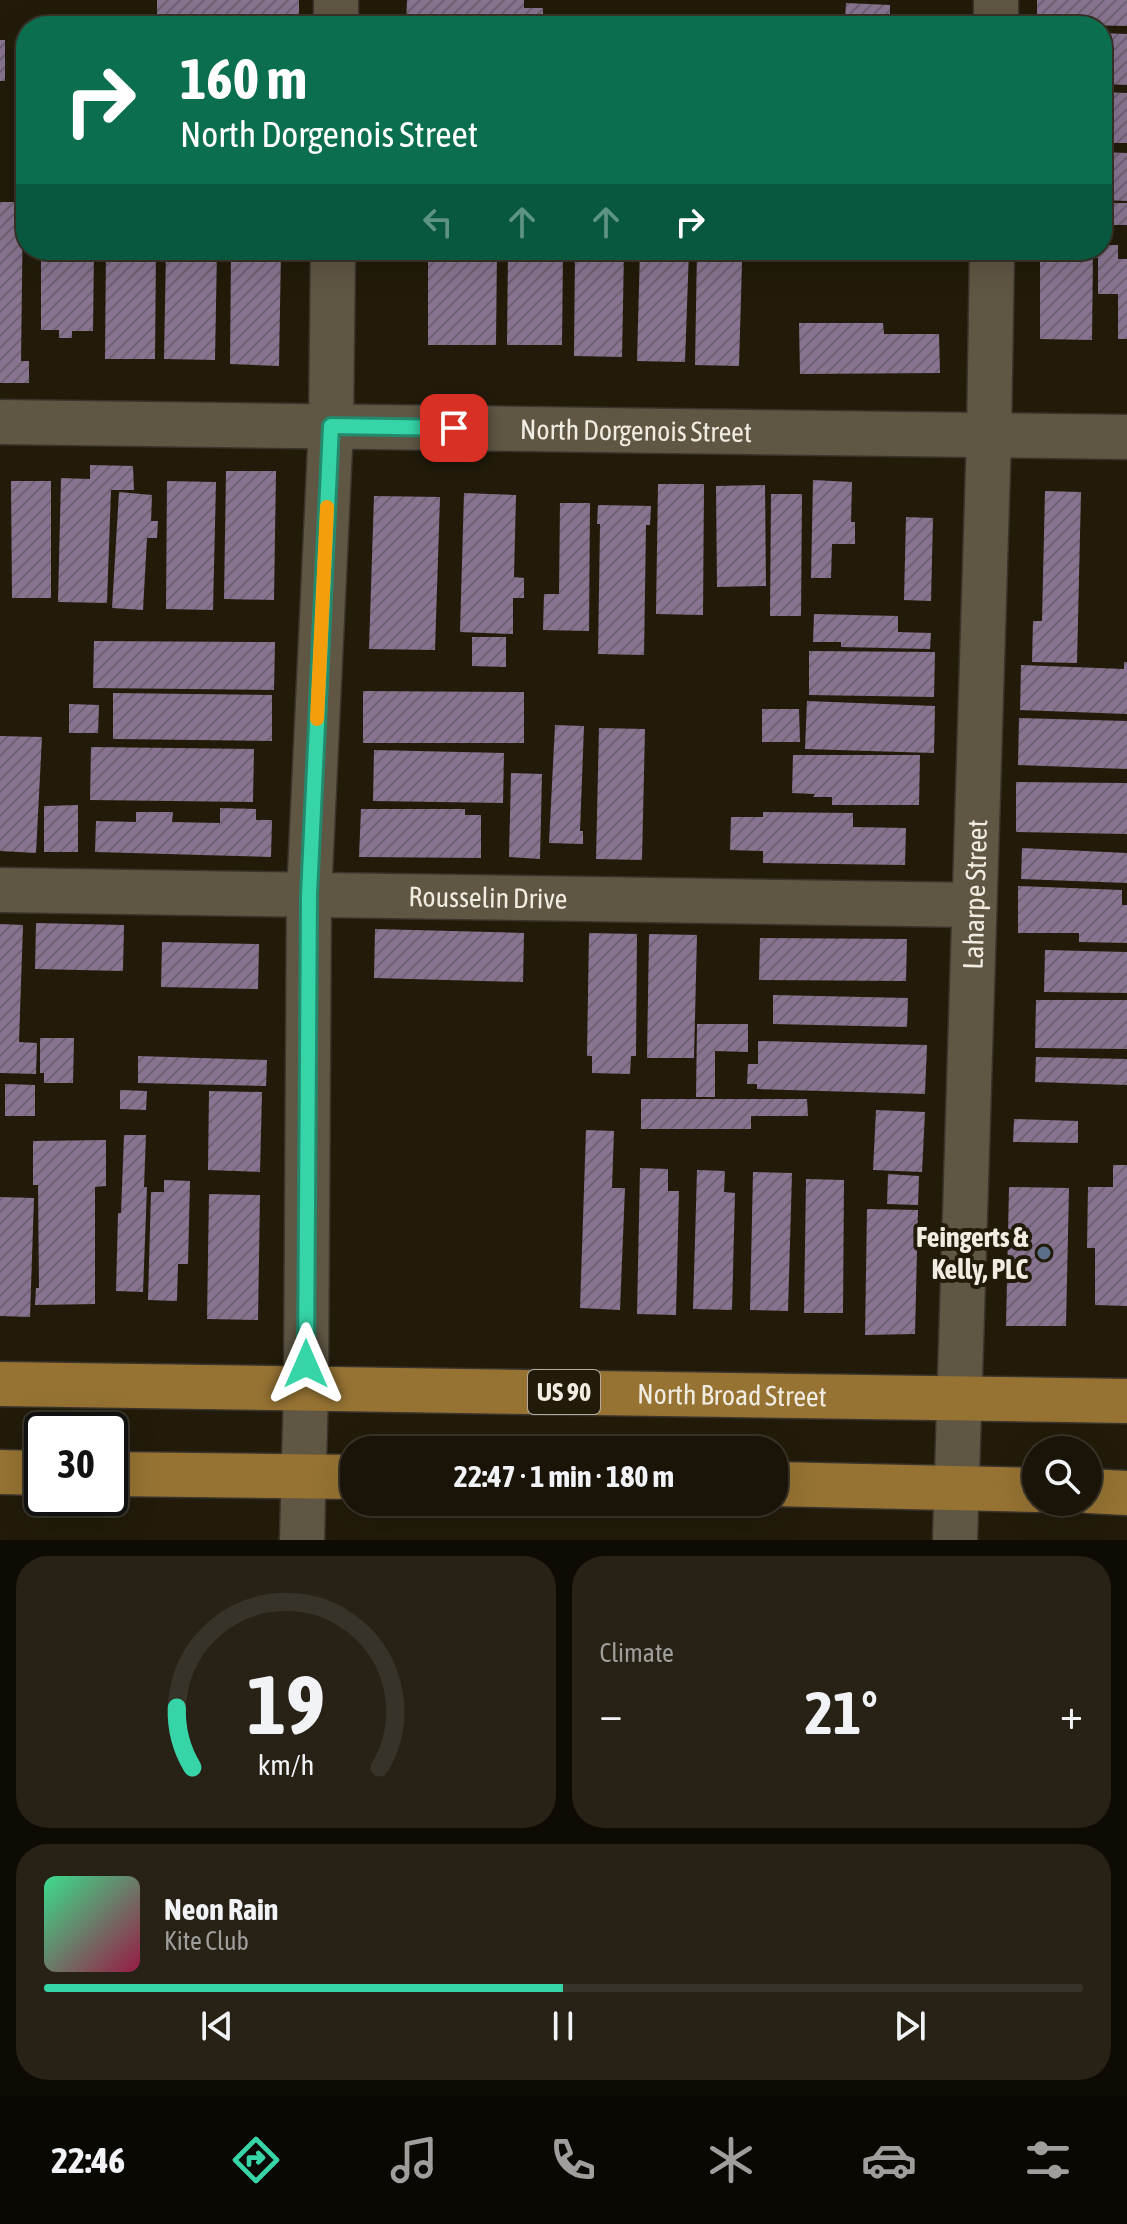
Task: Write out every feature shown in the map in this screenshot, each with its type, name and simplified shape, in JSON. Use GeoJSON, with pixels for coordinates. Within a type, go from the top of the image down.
{"type":"FeatureCollection","features":[{"type":"Feature","properties":{"kind":"main road","name":"North Broad Street"},"geometry":{"type":"LineString","coordinates":[[0,1384],[1127,1401]]}},
{"type":"Feature","properties":{"kind":"main road"},"geometry":{"type":"LineString","coordinates":[[0,1472],[24,1473]]}},
{"type":"Feature","properties":{"kind":"main road"},"geometry":{"type":"LineString","coordinates":[[128,1474],[340,1477]]}},
{"type":"Feature","properties":{"kind":"main road"},"geometry":{"type":"LineString","coordinates":[[788,1484],[1022,1489]]}},
{"type":"Feature","properties":{"kind":"main road"},"geometry":{"type":"LineString","coordinates":[[1102,1492],[1127,1493]]}},
{"type":"Feature","properties":{"kind":"street"},"geometry":{"type":"LineString","coordinates":[[302,1540],[309,895],[331,426],[333,260]]}},
{"type":"Feature","properties":{"kind":"street","name":"Laharpe Street"},"geometry":{"type":"LineString","coordinates":[[955,1540],[992,260]]}},
{"type":"Feature","properties":{"kind":"street","name":"North Dorgenois Street"},"geometry":{"type":"LineString","coordinates":[[0,422],[1127,437]]}},
{"type":"Feature","properties":{"kind":"street","name":"Rousselin Drive"},"geometry":{"type":"LineString","coordinates":[[0,890],[974,905]]}},
{"type":"Feature","properties":{"kind":"building"},"geometry":{"type":"Polygon","coordinates":[[[157,0],[299,0],[299,16],[157,16],[157,0]]]}},
{"type":"Feature","properties":{"kind":"building"},"geometry":{"type":"Polygon","coordinates":[[[407,0],[524,0],[524,8],[543,8],[543,16],[406,16],[407,0]]]}},
{"type":"Feature","properties":{"kind":"building"},"geometry":{"type":"Polygon","coordinates":[[[1037,0],[1127,0],[1127,26],[1112,26],[1112,16],[1037,16],[1037,0]]]}},
{"type":"Feature","properties":{"kind":"building"},"geometry":{"type":"Polygon","coordinates":[[[846,3],[890,5],[890,16],[845,16],[846,3]]]}},
{"type":"Feature","properties":{"kind":"building"},"geometry":{"type":"Polygon","coordinates":[[[1112,33],[1127,34],[1127,85],[1112,84],[1112,33]]]}},
{"type":"Feature","properties":{"kind":"building"},"geometry":{"type":"Polygon","coordinates":[[[0,40],[5,40],[5,81],[0,81],[0,40]]]}},
{"type":"Feature","properties":{"kind":"building"},"geometry":{"type":"Polygon","coordinates":[[[1112,92],[1127,93],[1127,143],[1112,143],[1112,92]]]}},
{"type":"Feature","properties":{"kind":"building"},"geometry":{"type":"Polygon","coordinates":[[[1112,152],[1127,153],[1127,201],[1112,200],[1112,152]]]}},
{"type":"Feature","properties":{"kind":"building"},"geometry":{"type":"Polygon","coordinates":[[[0,202],[16,202],[16,260],[22,260],[21,361],[29,361],[29,383],[0,383],[0,202]]]}},
{"type":"Feature","properties":{"kind":"building"},"geometry":{"type":"Polygon","coordinates":[[[1112,203],[1127,203],[1127,225],[1112,225],[1112,203]]]}},
{"type":"Feature","properties":{"kind":"building"},"geometry":{"type":"Polygon","coordinates":[[[1112,245],[1118,245],[1118,259],[1127,259],[1127,339],[1118,339],[1118,294],[1098,294],[1098,260],[1112,260],[1112,245]]]}},
{"type":"Feature","properties":{"kind":"building"},"geometry":{"type":"Polygon","coordinates":[[[41,260],[94,260],[93,331],[72,331],[72,338],[59,338],[59,330],[41,330],[41,260]]]}},
{"type":"Feature","properties":{"kind":"building"},"geometry":{"type":"Polygon","coordinates":[[[106,260],[156,260],[155,359],[105,359],[106,260]]]}},
{"type":"Feature","properties":{"kind":"building"},"geometry":{"type":"Polygon","coordinates":[[[166,260],[217,260],[215,360],[164,359],[166,260]]]}},
{"type":"Feature","properties":{"kind":"building"},"geometry":{"type":"Polygon","coordinates":[[[231,260],[281,260],[279,366],[230,364],[231,260]]]}},
{"type":"Feature","properties":{"kind":"building"},"geometry":{"type":"Polygon","coordinates":[[[428,260],[497,260],[496,345],[428,345],[428,260]]]}},
{"type":"Feature","properties":{"kind":"building"},"geometry":{"type":"Polygon","coordinates":[[[508,260],[563,260],[562,345],[507,345],[508,260]]]}},
{"type":"Feature","properties":{"kind":"building"},"geometry":{"type":"Polygon","coordinates":[[[575,260],[624,260],[622,357],[574,356],[575,260]]]}},
{"type":"Feature","properties":{"kind":"building"},"geometry":{"type":"Polygon","coordinates":[[[640,260],[689,260],[685,362],[637,361],[640,260]]]}},
{"type":"Feature","properties":{"kind":"building"},"geometry":{"type":"Polygon","coordinates":[[[697,260],[775,260],[742,262],[739,366],[695,365],[697,260]]]}},
{"type":"Feature","properties":{"kind":"building"},"geometry":{"type":"Polygon","coordinates":[[[813,260],[931,260],[931,261],[813,260]]]}},
{"type":"Feature","properties":{"kind":"building"},"geometry":{"type":"Polygon","coordinates":[[[1040,260],[1093,260],[1092,340],[1040,339],[1040,260]]]}},
{"type":"Feature","properties":{"kind":"building"},"geometry":{"type":"Polygon","coordinates":[[[799,323],[883,323],[884,334],[939,334],[940,373],[800,374],[799,323]]]}},
{"type":"Feature","properties":{"kind":"building"},"geometry":{"type":"Polygon","coordinates":[[[90,465],[133,466],[134,490],[111,490],[107,603],[58,602],[61,478],[90,479],[90,465]]]}},
{"type":"Feature","properties":{"kind":"building"},"geometry":{"type":"Polygon","coordinates":[[[226,471],[276,471],[274,600],[224,599],[226,471]]]}},
{"type":"Feature","properties":{"kind":"building"},"geometry":{"type":"Polygon","coordinates":[[[813,480],[852,482],[851,522],[855,522],[855,544],[832,544],[831,578],[811,578],[813,480]]]}},
{"type":"Feature","properties":{"kind":"building"},"geometry":{"type":"Polygon","coordinates":[[[11,481],[51,481],[51,598],[12,598],[11,481]]]}},
{"type":"Feature","properties":{"kind":"building"},"geometry":{"type":"Polygon","coordinates":[[[167,481],[216,482],[213,610],[166,609],[167,481]]]}},
{"type":"Feature","properties":{"kind":"building"},"geometry":{"type":"Polygon","coordinates":[[[658,484],[704,484],[703,615],[656,614],[658,484]]]}},
{"type":"Feature","properties":{"kind":"building"},"geometry":{"type":"Polygon","coordinates":[[[765,485],[766,586],[717,587],[716,486],[765,485]]]}},
{"type":"Feature","properties":{"kind":"building"},"geometry":{"type":"Polygon","coordinates":[[[1045,491],[1081,492],[1077,663],[1032,662],[1033,621],[1042,621],[1045,491]]]}},
{"type":"Feature","properties":{"kind":"building"},"geometry":{"type":"Polygon","coordinates":[[[119,492],[152,495],[151,521],[158,521],[157,538],[147,538],[143,610],[112,608],[119,492]]]}},
{"type":"Feature","properties":{"kind":"building"},"geometry":{"type":"Polygon","coordinates":[[[464,493],[516,495],[514,577],[524,578],[524,598],[513,598],[513,634],[460,632],[464,493]]]}},
{"type":"Feature","properties":{"kind":"building"},"geometry":{"type":"Polygon","coordinates":[[[771,494],[802,494],[801,616],[770,616],[771,494]]]}},
{"type":"Feature","properties":{"kind":"building"},"geometry":{"type":"Polygon","coordinates":[[[374,496],[440,497],[435,650],[369,649],[374,496]]]}},
{"type":"Feature","properties":{"kind":"building"},"geometry":{"type":"Polygon","coordinates":[[[560,503],[590,503],[589,631],[543,630],[544,594],[559,594],[560,503]]]}},
{"type":"Feature","properties":{"kind":"building"},"geometry":{"type":"Polygon","coordinates":[[[598,505],[651,506],[650,525],[646,525],[644,655],[598,654],[598,505]]]}},
{"type":"Feature","properties":{"kind":"building"},"geometry":{"type":"Polygon","coordinates":[[[906,517],[933,518],[931,601],[904,600],[906,517]]]}},
{"type":"Feature","properties":{"kind":"building"},"geometry":{"type":"Polygon","coordinates":[[[814,614],[898,616],[898,632],[931,633],[930,649],[841,647],[841,642],[813,642],[814,614]]]}},
{"type":"Feature","properties":{"kind":"building"},"geometry":{"type":"Polygon","coordinates":[[[472,637],[506,637],[506,667],[472,666],[472,637]]]}},
{"type":"Feature","properties":{"kind":"building"},"geometry":{"type":"Polygon","coordinates":[[[94,641],[275,642],[274,690],[93,688],[94,641]]]}},
{"type":"Feature","properties":{"kind":"building"},"geometry":{"type":"Polygon","coordinates":[[[809,651],[935,652],[934,697],[809,695],[809,651]]]}},
{"type":"Feature","properties":{"kind":"building"},"geometry":{"type":"Polygon","coordinates":[[[1124,662],[1127,662],[1127,714],[1020,710],[1021,665],[1124,669],[1124,662]]]}},
{"type":"Feature","properties":{"kind":"building"},"geometry":{"type":"Polygon","coordinates":[[[363,691],[524,692],[524,743],[363,743],[363,691]]]}},
{"type":"Feature","properties":{"kind":"building"},"geometry":{"type":"Polygon","coordinates":[[[113,693],[272,695],[272,741],[113,739],[113,693]]]}},
{"type":"Feature","properties":{"kind":"building"},"geometry":{"type":"Polygon","coordinates":[[[807,701],[935,706],[934,753],[805,749],[807,701]]]}},
{"type":"Feature","properties":{"kind":"building"},"geometry":{"type":"Polygon","coordinates":[[[69,704],[99,705],[98,733],[69,733],[69,704]]]}},
{"type":"Feature","properties":{"kind":"building"},"geometry":{"type":"Polygon","coordinates":[[[762,709],[799,709],[800,742],[762,742],[762,709]]]}},
{"type":"Feature","properties":{"kind":"building"},"geometry":{"type":"Polygon","coordinates":[[[1019,718],[1127,721],[1127,769],[1018,765],[1019,718]]]}},
{"type":"Feature","properties":{"kind":"building"},"geometry":{"type":"Polygon","coordinates":[[[555,725],[584,726],[580,831],[583,831],[583,844],[549,843],[555,725]]]}},
{"type":"Feature","properties":{"kind":"building"},"geometry":{"type":"Polygon","coordinates":[[[599,728],[645,729],[642,860],[596,859],[599,728]]]}},
{"type":"Feature","properties":{"kind":"building"},"geometry":{"type":"Polygon","coordinates":[[[0,736],[42,737],[36,853],[0,851],[0,736]]]}},
{"type":"Feature","properties":{"kind":"building"},"geometry":{"type":"Polygon","coordinates":[[[91,747],[254,749],[253,802],[90,800],[91,747]]]}},
{"type":"Feature","properties":{"kind":"building"},"geometry":{"type":"Polygon","coordinates":[[[374,750],[504,753],[503,803],[373,801],[374,750]]]}},
{"type":"Feature","properties":{"kind":"building"},"geometry":{"type":"Polygon","coordinates":[[[793,755],[920,755],[919,805],[832,805],[832,797],[792,793],[793,755]]]}},
{"type":"Feature","properties":{"kind":"building"},"geometry":{"type":"Polygon","coordinates":[[[511,773],[542,774],[540,859],[509,857],[511,773]]]}},
{"type":"Feature","properties":{"kind":"building"},"geometry":{"type":"Polygon","coordinates":[[[1016,782],[1127,783],[1127,834],[1016,832],[1016,782]]]}},
{"type":"Feature","properties":{"kind":"building"},"geometry":{"type":"Polygon","coordinates":[[[78,805],[78,852],[44,852],[44,806],[78,805]]]}},
{"type":"Feature","properties":{"kind":"building"},"geometry":{"type":"Polygon","coordinates":[[[220,808],[256,809],[256,820],[272,820],[271,857],[95,852],[96,821],[136,822],[136,812],[173,812],[172,822],[220,823],[220,808]]]}},
{"type":"Feature","properties":{"kind":"building"},"geometry":{"type":"Polygon","coordinates":[[[361,809],[465,809],[465,815],[481,815],[481,858],[359,857],[361,809]]]}},
{"type":"Feature","properties":{"kind":"building"},"geometry":{"type":"Polygon","coordinates":[[[763,812],[853,813],[853,827],[906,828],[905,865],[763,863],[763,851],[730,850],[731,817],[763,817],[763,812]]]}},
{"type":"Feature","properties":{"kind":"building"},"geometry":{"type":"Polygon","coordinates":[[[1022,848],[1127,853],[1127,883],[1021,879],[1022,848]]]}},
{"type":"Feature","properties":{"kind":"building"},"geometry":{"type":"Polygon","coordinates":[[[1018,886],[1122,890],[1122,905],[1127,905],[1127,943],[1079,942],[1079,933],[1018,933],[1018,886]]]}},
{"type":"Feature","properties":{"kind":"building"},"geometry":{"type":"Polygon","coordinates":[[[36,923],[124,925],[123,971],[35,969],[36,923]]]}},
{"type":"Feature","properties":{"kind":"building"},"geometry":{"type":"Polygon","coordinates":[[[0,924],[23,925],[19,1042],[37,1043],[36,1074],[0,1073],[0,924]]]}},
{"type":"Feature","properties":{"kind":"building"},"geometry":{"type":"Polygon","coordinates":[[[375,929],[524,933],[523,982],[374,978],[375,929]]]}},
{"type":"Feature","properties":{"kind":"building"},"geometry":{"type":"Polygon","coordinates":[[[589,933],[637,934],[636,1056],[631,1056],[630,1074],[592,1073],[592,1056],[587,1056],[589,933]]]}},
{"type":"Feature","properties":{"kind":"building"},"geometry":{"type":"Polygon","coordinates":[[[649,934],[697,935],[694,1058],[647,1058],[649,934]]]}},
{"type":"Feature","properties":{"kind":"building"},"geometry":{"type":"Polygon","coordinates":[[[760,938],[907,939],[906,981],[759,980],[760,938]]]}},
{"type":"Feature","properties":{"kind":"building"},"geometry":{"type":"Polygon","coordinates":[[[162,942],[259,944],[258,989],[161,987],[162,942]]]}},
{"type":"Feature","properties":{"kind":"building"},"geometry":{"type":"Polygon","coordinates":[[[1045,950],[1127,952],[1127,993],[1044,992],[1045,950]]]}},
{"type":"Feature","properties":{"kind":"building"},"geometry":{"type":"Polygon","coordinates":[[[773,995],[908,998],[907,1027],[773,1024],[773,995]]]}},
{"type":"Feature","properties":{"kind":"building"},"geometry":{"type":"Polygon","coordinates":[[[1036,1000],[1127,1000],[1127,1049],[1035,1048],[1036,1000]]]}},
{"type":"Feature","properties":{"kind":"building"},"geometry":{"type":"Polygon","coordinates":[[[697,1024],[748,1024],[748,1052],[715,1051],[715,1097],[696,1097],[697,1024]]]}},
{"type":"Feature","properties":{"kind":"building"},"geometry":{"type":"Polygon","coordinates":[[[40,1038],[74,1038],[73,1083],[44,1083],[44,1073],[40,1073],[40,1038]]]}},
{"type":"Feature","properties":{"kind":"building"},"geometry":{"type":"Polygon","coordinates":[[[758,1041],[927,1045],[925,1094],[757,1089],[757,1084],[747,1084],[748,1064],[758,1064],[758,1041]]]}},
{"type":"Feature","properties":{"kind":"building"},"geometry":{"type":"Polygon","coordinates":[[[138,1056],[267,1060],[266,1086],[138,1083],[138,1056]]]}},
{"type":"Feature","properties":{"kind":"building"},"geometry":{"type":"Polygon","coordinates":[[[1036,1057],[1127,1059],[1127,1085],[1035,1082],[1036,1057]]]}},
{"type":"Feature","properties":{"kind":"building"},"geometry":{"type":"Polygon","coordinates":[[[5,1084],[35,1085],[35,1116],[5,1116],[5,1084]]]}},
{"type":"Feature","properties":{"kind":"building"},"geometry":{"type":"Polygon","coordinates":[[[120,1090],[147,1091],[146,1110],[120,1109],[120,1090]]]}},
{"type":"Feature","properties":{"kind":"building"},"geometry":{"type":"Polygon","coordinates":[[[209,1091],[262,1092],[260,1172],[208,1170],[209,1091]]]}},
{"type":"Feature","properties":{"kind":"building"},"geometry":{"type":"Polygon","coordinates":[[[641,1099],[807,1099],[808,1116],[751,1116],[751,1129],[641,1129],[641,1099]]]}},
{"type":"Feature","properties":{"kind":"building"},"geometry":{"type":"Polygon","coordinates":[[[876,1110],[925,1112],[922,1172],[873,1170],[876,1110]]]}},
{"type":"Feature","properties":{"kind":"building"},"geometry":{"type":"Polygon","coordinates":[[[1014,1119],[1078,1121],[1078,1143],[1013,1142],[1014,1119]]]}},
{"type":"Feature","properties":{"kind":"building"},"geometry":{"type":"Polygon","coordinates":[[[586,1130],[614,1131],[612,1188],[625,1188],[620,1310],[580,1308],[586,1130]]]}},
{"type":"Feature","properties":{"kind":"building"},"geometry":{"type":"Polygon","coordinates":[[[124,1135],[146,1135],[143,1292],[116,1291],[124,1135]]]}},
{"type":"Feature","properties":{"kind":"building"},"geometry":{"type":"Polygon","coordinates":[[[106,1140],[106,1186],[95,1187],[95,1304],[35,1305],[36,1288],[39,1288],[38,1185],[33,1185],[33,1141],[106,1140]]]}},
{"type":"Feature","properties":{"kind":"building"},"geometry":{"type":"Polygon","coordinates":[[[1113,1165],[1127,1165],[1127,1306],[1095,1305],[1095,1248],[1087,1248],[1088,1187],[1113,1187],[1113,1165]]]}},
{"type":"Feature","properties":{"kind":"building"},"geometry":{"type":"Polygon","coordinates":[[[640,1168],[668,1169],[668,1191],[679,1191],[676,1315],[637,1314],[640,1168]]]}},
{"type":"Feature","properties":{"kind":"building"},"geometry":{"type":"Polygon","coordinates":[[[697,1170],[725,1171],[724,1192],[735,1193],[732,1310],[693,1309],[697,1170]]]}},
{"type":"Feature","properties":{"kind":"building"},"geometry":{"type":"Polygon","coordinates":[[[753,1172],[792,1173],[788,1311],[750,1310],[753,1172]]]}},
{"type":"Feature","properties":{"kind":"building"},"geometry":{"type":"Polygon","coordinates":[[[888,1174],[919,1176],[918,1205],[887,1204],[888,1174]]]}},
{"type":"Feature","properties":{"kind":"building"},"geometry":{"type":"Polygon","coordinates":[[[806,1179],[844,1180],[843,1313],[804,1313],[806,1179]]]}},
{"type":"Feature","properties":{"kind":"building"},"geometry":{"type":"Polygon","coordinates":[[[164,1180],[190,1181],[188,1264],[178,1264],[177,1301],[148,1300],[151,1192],[164,1192],[164,1180]]]}},
{"type":"Feature","properties":{"kind":"building"},"geometry":{"type":"Polygon","coordinates":[[[1009,1187],[1069,1188],[1066,1326],[1006,1326],[1009,1187]]]}},
{"type":"Feature","properties":{"kind":"building"},"geometry":{"type":"Polygon","coordinates":[[[209,1194],[260,1195],[258,1320],[207,1319],[209,1194]]]}},
{"type":"Feature","properties":{"kind":"building"},"geometry":{"type":"Polygon","coordinates":[[[0,1197],[34,1198],[30,1317],[0,1316],[0,1197]]]}},
{"type":"Feature","properties":{"kind":"building"},"geometry":{"type":"Polygon","coordinates":[[[867,1209],[918,1210],[915,1334],[865,1335],[867,1209]]]}},
{"type":"Feature","properties":{"kind":"slow traffic"},"geometry":{"type":"LineString","coordinates":[[317,719],[327,507]]}},
{"type":"Feature","properties":{"kind":"place","name":"Feingerts & Kelly, PLC"},"geometry":{"type":"Point","coordinates":[1044,1253]}},
{"type":"Feature","properties":{"kind":"route"},"geometry":{"type":"LineString","coordinates":[[306,1364],[309,895],[331,426],[454,428]]}}]}
